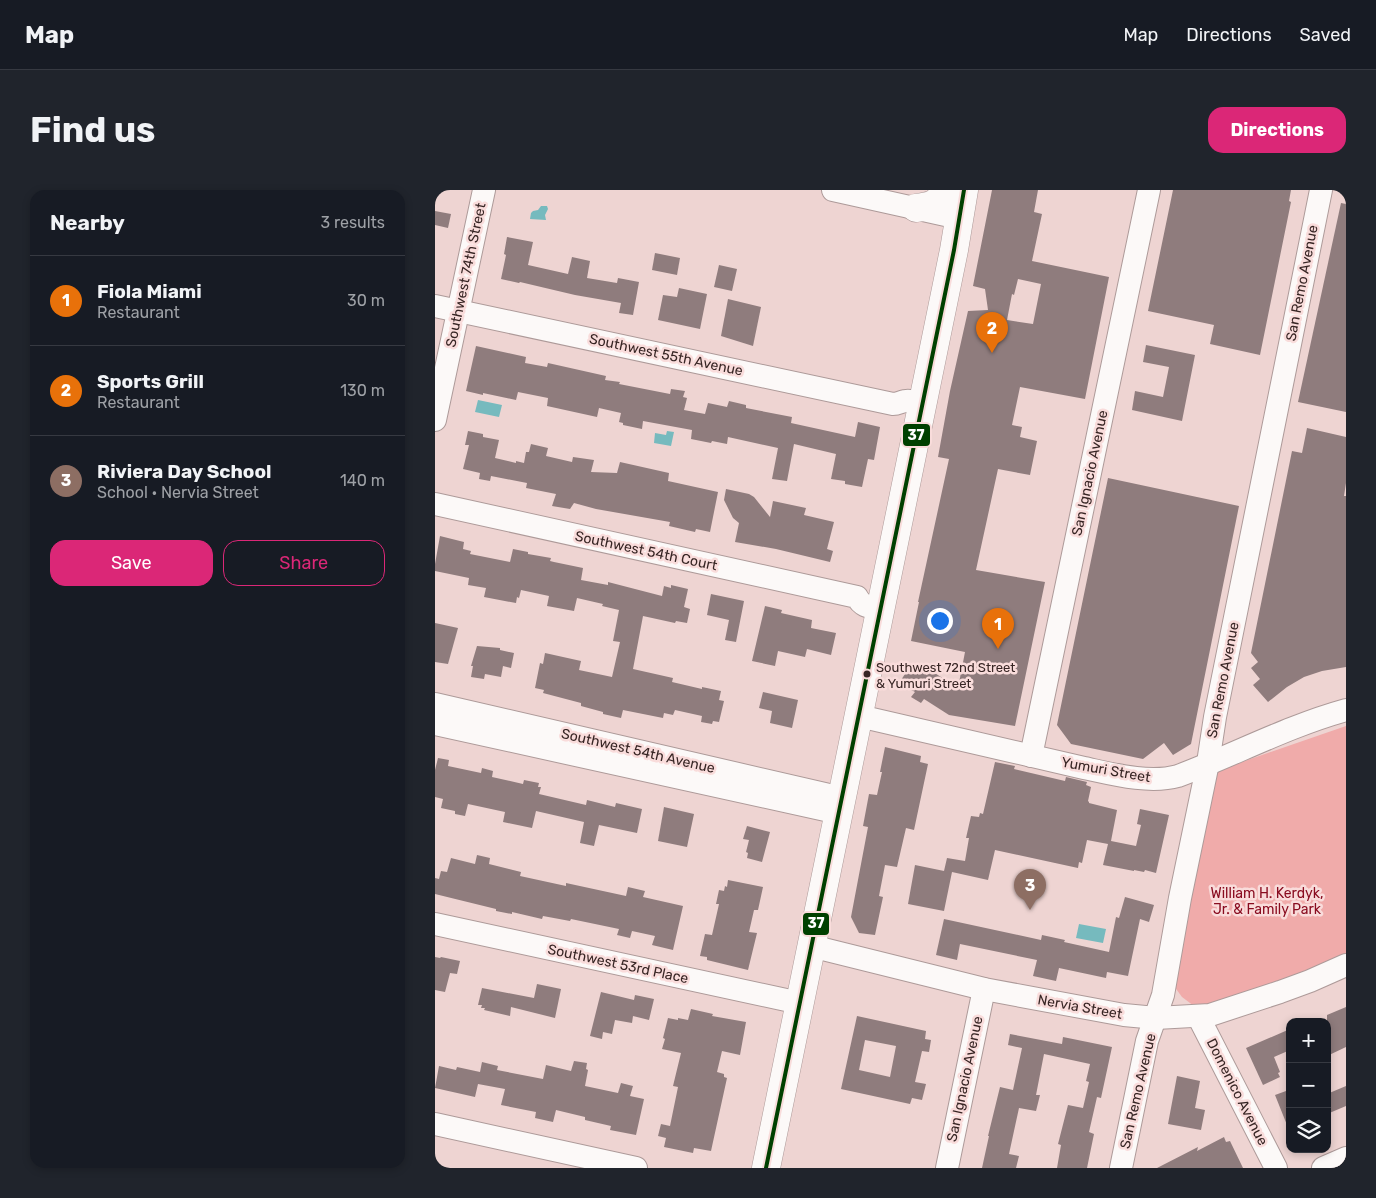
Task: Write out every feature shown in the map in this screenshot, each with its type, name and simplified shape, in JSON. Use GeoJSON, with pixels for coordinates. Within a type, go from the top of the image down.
{"type":"FeatureCollection","features":[{"type":"Feature","properties":{"kind":"main road"},"geometry":{"type":"LineString","coordinates":[[915,208],[931,206],[941,200],[945,190]]}},
{"type":"Feature","properties":{"kind":"main road"},"geometry":{"type":"LineString","coordinates":[[766,1168],[859,716],[874,600],[913,409],[954,250],[964,190]]}},
{"type":"Feature","properties":{"kind":"street","name":"Southwest 74th Street"},"geometry":{"type":"LineString","coordinates":[[435,420],[484,190]]}},
{"type":"Feature","properties":{"kind":"street"},"geometry":{"type":"LineString","coordinates":[[833,190],[959,218]]}},
{"type":"Feature","properties":{"kind":"street","name":"San Ignacio Avenue"},"geometry":{"type":"LineString","coordinates":[[1031,756],[1149,190]]}},
{"type":"Feature","properties":{"kind":"street","name":"San Remo Avenue"},"geometry":{"type":"LineString","coordinates":[[1121,1168],[1147,1041],[1163,995],[1180,898],[1208,763],[1215,717],[1321,190]]}},
{"type":"Feature","properties":{"kind":"street","name":"Southwest 55th Avenue"},"geometry":{"type":"LineString","coordinates":[[435,306],[913,409]]}},
{"type":"Feature","properties":{"kind":"street","name":"Southwest 54th Court"},"geometry":{"type":"LineString","coordinates":[[435,504],[874,600]]}},
{"type":"Feature","properties":{"kind":"street","name":"Southwest 54th Avenue"},"geometry":{"type":"LineString","coordinates":[[435,704],[840,805]]}},
{"type":"Feature","properties":{"kind":"street","name":"Yumuri Street"},"geometry":{"type":"LineString","coordinates":[[859,716],[1101,771],[1156,779],[1178,776],[1318,719],[1346,710]]}},
{"type":"Feature","properties":{"kind":"street"},"geometry":{"type":"LineString","coordinates":[[1215,717],[1226,740],[1244,749]]}},
{"type":"Feature","properties":{"kind":"street","name":"Southwest 54th Avenue"},"geometry":{"type":"LineString","coordinates":[[435,724],[840,805]]}},
{"type":"Feature","properties":{"kind":"street","name":"Southwest 53rd Place"},"geometry":{"type":"LineString","coordinates":[[435,924],[800,1003]]}},
{"type":"Feature","properties":{"kind":"street","name":"Nervia Street"},"geometry":{"type":"LineString","coordinates":[[811,946],[984,989],[1124,1016],[1156,1018],[1210,1015],[1252,1002],[1346,966]]}},
{"type":"Feature","properties":{"kind":"street","name":"San Ignacio Avenue"},"geometry":{"type":"LineString","coordinates":[[947,1168],[984,989]]}},
{"type":"Feature","properties":{"kind":"street","name":"Domenico Avenue"},"geometry":{"type":"LineString","coordinates":[[1198,1016],[1276,1168]]}},
{"type":"Feature","properties":{"kind":"street"},"geometry":{"type":"LineString","coordinates":[[435,1124],[636,1168]]}},
{"type":"Feature","properties":{"kind":"street"},"geometry":{"type":"LineString","coordinates":[[1323,1168],[1346,1158]]}},
{"type":"Feature","properties":{"kind":"green space","name":"William H. Kerdyk, Jr. & Family Park"},"geometry":{"type":"Polygon","coordinates":[[[1346,726],[1346,955],[1237,998],[1204,1008],[1194,1006],[1182,997],[1174,986],[1216,771],[1346,726]]]}},
{"type":"Feature","properties":{"kind":"water"},"geometry":{"type":"Polygon","coordinates":[[[541,206],[547,206],[546,220],[530,219],[531,213],[538,210],[541,206]]]}},
{"type":"Feature","properties":{"kind":"water"},"geometry":{"type":"Polygon","coordinates":[[[478,400],[502,405],[499,417],[475,412],[478,400]]]}},
{"type":"Feature","properties":{"kind":"water"},"geometry":{"type":"Polygon","coordinates":[[[667,431],[674,432],[671,446],[654,443],[655,433],[666,435],[667,431]]]}},
{"type":"Feature","properties":{"kind":"water"},"geometry":{"type":"Polygon","coordinates":[[[1079,924],[1106,929],[1103,943],[1076,938],[1079,924]]]}},
{"type":"Feature","properties":{"kind":"building"},"geometry":{"type":"Polygon","coordinates":[[[992,190],[1038,190],[1034,212],[1042,214],[1032,261],[1109,277],[1085,399],[1020,387],[1012,425],[1022,427],[1020,437],[1037,441],[1030,475],[998,469],[976,570],[1045,582],[1015,726],[949,715],[924,699],[921,703],[911,697],[915,692],[899,683],[911,665],[927,675],[930,670],[958,688],[965,652],[911,641],[949,459],[938,457],[950,391],[968,311],[988,310],[985,289],[973,286],[992,190]],[[1018,279],[1014,295],[1012,294],[1007,320],[1033,324],[1041,284],[1018,279]]]}},
{"type":"Feature","properties":{"kind":"building"},"geometry":{"type":"Polygon","coordinates":[[[1173,190],[1291,190],[1289,201],[1291,202],[1260,355],[1210,344],[1214,325],[1148,311],[1173,190]]]}},
{"type":"Feature","properties":{"kind":"building"},"geometry":{"type":"Polygon","coordinates":[[[1341,203],[1346,204],[1346,412],[1298,402],[1341,203]]]}},
{"type":"Feature","properties":{"kind":"building"},"geometry":{"type":"Polygon","coordinates":[[[435,211],[451,214],[448,228],[435,225],[435,211]]]}},
{"type":"Feature","properties":{"kind":"building"},"geometry":{"type":"Polygon","coordinates":[[[507,237],[533,242],[528,265],[568,274],[572,257],[590,261],[587,278],[617,283],[618,278],[639,282],[633,315],[619,313],[621,303],[501,279],[506,255],[504,254],[507,237]]]}},
{"type":"Feature","properties":{"kind":"building"},"geometry":{"type":"Polygon","coordinates":[[[655,253],[680,258],[677,275],[652,270],[655,253]]]}},
{"type":"Feature","properties":{"kind":"building"},"geometry":{"type":"Polygon","coordinates":[[[719,265],[737,269],[732,291],[714,287],[719,265]]]}},
{"type":"Feature","properties":{"kind":"building"},"geometry":{"type":"Polygon","coordinates":[[[679,288],[707,294],[700,329],[658,320],[663,295],[677,297],[679,288]]]}},
{"type":"Feature","properties":{"kind":"building"},"geometry":{"type":"Polygon","coordinates":[[[728,299],[761,307],[753,346],[721,336],[728,299]]]}},
{"type":"Feature","properties":{"kind":"building"},"geometry":{"type":"Polygon","coordinates":[[[1146,345],[1195,355],[1182,421],[1132,410],[1135,391],[1163,397],[1169,367],[1143,362],[1146,345]]]}},
{"type":"Feature","properties":{"kind":"building"},"geometry":{"type":"Polygon","coordinates":[[[476,346],[526,357],[525,363],[547,367],[548,363],[606,376],[605,380],[620,382],[619,384],[670,394],[671,389],[685,391],[683,397],[687,398],[684,410],[705,414],[708,403],[727,407],[729,401],[746,405],[746,408],[792,417],[791,423],[855,437],[858,422],[880,427],[874,460],[868,459],[862,487],[845,484],[845,481],[831,479],[836,454],[794,444],[787,481],[772,479],[778,448],[728,437],[727,444],[691,439],[692,430],[643,421],[642,429],[623,425],[623,423],[619,422],[621,413],[599,408],[597,417],[547,406],[548,398],[518,392],[516,400],[466,391],[476,346]]]}},
{"type":"Feature","properties":{"kind":"building"},"geometry":{"type":"Polygon","coordinates":[[[1307,428],[1346,437],[1346,483],[1344,496],[1346,496],[1346,667],[1322,671],[1304,677],[1268,702],[1253,685],[1260,679],[1251,668],[1258,662],[1251,653],[1292,451],[1302,453],[1307,428]]]}},
{"type":"Feature","properties":{"kind":"building"},"geometry":{"type":"Polygon","coordinates":[[[468,431],[483,434],[483,437],[499,440],[495,458],[524,463],[526,452],[529,452],[531,444],[548,448],[546,456],[572,462],[573,457],[594,460],[591,472],[617,473],[620,462],[669,473],[668,481],[718,492],[710,532],[696,529],[695,532],[669,526],[670,522],[596,509],[574,503],[570,509],[552,506],[556,494],[526,488],[527,483],[491,476],[490,481],[479,479],[480,473],[463,469],[469,445],[465,445],[468,431]]]}},
{"type":"Feature","properties":{"kind":"building"},"geometry":{"type":"Polygon","coordinates":[[[1108,478],[1239,506],[1191,744],[1173,755],[1164,743],[1143,759],[1071,744],[1057,725],[1108,478]]]}},
{"type":"Feature","properties":{"kind":"building"},"geometry":{"type":"Polygon","coordinates":[[[726,489],[749,494],[754,497],[770,517],[773,501],[806,508],[804,515],[834,522],[827,549],[833,551],[830,562],[776,549],[735,542],[739,523],[733,518],[724,500],[726,489]]]}},
{"type":"Feature","properties":{"kind":"building"},"geometry":{"type":"Polygon","coordinates":[[[440,536],[464,542],[463,549],[471,551],[470,554],[510,562],[513,549],[551,558],[550,561],[583,568],[581,580],[608,585],[608,582],[662,596],[664,586],[671,588],[671,585],[688,589],[684,607],[690,609],[687,623],[676,621],[675,623],[643,616],[633,669],[673,678],[672,682],[721,691],[719,700],[724,701],[719,722],[713,721],[712,724],[701,722],[702,716],[675,710],[673,715],[664,713],[663,718],[623,710],[621,718],[603,714],[603,712],[581,706],[581,703],[543,693],[544,690],[535,688],[540,663],[543,664],[545,653],[581,661],[579,670],[612,677],[620,642],[613,641],[619,610],[577,598],[574,611],[547,606],[549,596],[521,590],[516,603],[484,597],[486,588],[468,585],[469,578],[435,571],[440,536]]]}},
{"type":"Feature","properties":{"kind":"building"},"geometry":{"type":"Polygon","coordinates":[[[711,594],[744,601],[736,642],[725,640],[729,620],[707,615],[711,594]]]}},
{"type":"Feature","properties":{"kind":"building"},"geometry":{"type":"Polygon","coordinates":[[[765,606],[782,610],[781,613],[812,620],[811,628],[836,633],[831,655],[807,649],[805,657],[778,651],[775,666],[752,661],[765,606]]]}},
{"type":"Feature","properties":{"kind":"building"},"geometry":{"type":"Polygon","coordinates":[[[435,623],[458,628],[448,664],[435,662],[435,623]]]}},
{"type":"Feature","properties":{"kind":"building"},"geometry":{"type":"Polygon","coordinates":[[[477,646],[500,648],[500,650],[514,653],[511,668],[503,666],[501,677],[485,674],[484,679],[471,677],[473,666],[471,666],[477,646]]]}},
{"type":"Feature","properties":{"kind":"building"},"geometry":{"type":"Polygon","coordinates":[[[763,692],[798,700],[792,728],[770,723],[772,711],[759,708],[763,692]]]}},
{"type":"Feature","properties":{"kind":"building"},"geometry":{"type":"Polygon","coordinates":[[[885,747],[921,756],[920,762],[928,764],[914,830],[906,828],[897,867],[885,865],[879,896],[883,897],[875,935],[859,933],[851,917],[868,827],[863,826],[869,794],[877,795],[885,747]]]}},
{"type":"Feature","properties":{"kind":"building"},"geometry":{"type":"Polygon","coordinates":[[[438,758],[449,760],[448,766],[481,773],[482,768],[493,771],[492,777],[523,784],[524,780],[539,783],[538,787],[541,787],[539,794],[586,805],[587,800],[615,807],[616,803],[642,809],[637,833],[599,825],[594,846],[580,843],[584,822],[536,811],[532,828],[503,822],[505,812],[468,804],[465,816],[455,814],[455,811],[441,808],[443,799],[435,797],[435,770],[438,758]]]}},
{"type":"Feature","properties":{"kind":"building"},"geometry":{"type":"Polygon","coordinates":[[[995,762],[1015,766],[1014,769],[1065,781],[1066,777],[1087,782],[1086,785],[1091,787],[1089,803],[1117,810],[1111,841],[1136,846],[1141,825],[1137,824],[1140,809],[1169,815],[1156,873],[1103,865],[1108,844],[1087,840],[1082,863],[1079,862],[1078,868],[995,850],[988,880],[952,872],[944,911],[908,904],[915,865],[944,871],[947,858],[965,861],[969,838],[966,838],[971,816],[979,817],[980,813],[983,814],[995,762]]]}},
{"type":"Feature","properties":{"kind":"building"},"geometry":{"type":"Polygon","coordinates":[[[664,807],[694,814],[687,847],[658,841],[664,807]]]}},
{"type":"Feature","properties":{"kind":"building"},"geometry":{"type":"Polygon","coordinates":[[[747,826],[770,832],[762,862],[747,858],[748,853],[746,852],[749,840],[743,839],[747,826]]]}},
{"type":"Feature","properties":{"kind":"building"},"geometry":{"type":"Polygon","coordinates":[[[477,855],[490,858],[489,864],[521,872],[520,876],[566,886],[566,883],[626,896],[628,887],[645,891],[643,897],[683,906],[673,950],[652,945],[655,936],[632,931],[630,938],[617,935],[619,929],[571,919],[570,921],[543,916],[542,919],[512,912],[512,914],[496,911],[496,909],[435,894],[435,878],[439,879],[441,871],[447,872],[451,858],[475,864],[477,855]]]}},
{"type":"Feature","properties":{"kind":"building"},"geometry":{"type":"Polygon","coordinates":[[[728,880],[763,887],[758,910],[754,910],[749,932],[757,933],[748,970],[707,960],[707,957],[700,956],[705,934],[712,935],[719,904],[716,904],[719,890],[724,891],[728,880]]]}},
{"type":"Feature","properties":{"kind":"building"},"geometry":{"type":"Polygon","coordinates":[[[1125,897],[1154,905],[1149,922],[1140,919],[1128,976],[1107,972],[1106,978],[1059,968],[1056,981],[1033,976],[1037,960],[960,944],[957,960],[936,955],[944,919],[1041,940],[1042,935],[1109,952],[1116,917],[1119,918],[1125,897]]]}},
{"type":"Feature","properties":{"kind":"building"},"geometry":{"type":"Polygon","coordinates":[[[435,957],[460,961],[457,974],[450,973],[445,992],[435,990],[435,957]]]}},
{"type":"Feature","properties":{"kind":"building"},"geometry":{"type":"Polygon","coordinates":[[[537,984],[561,989],[555,1018],[511,1007],[510,1016],[484,1010],[485,1008],[481,1008],[482,1005],[478,1005],[482,988],[534,998],[537,984]]]}},
{"type":"Feature","properties":{"kind":"building"},"geometry":{"type":"Polygon","coordinates":[[[601,992],[634,1000],[635,995],[654,999],[649,1020],[633,1016],[632,1023],[615,1020],[612,1034],[603,1032],[602,1039],[590,1036],[601,992]]]}},
{"type":"Feature","properties":{"kind":"building"},"geometry":{"type":"Polygon","coordinates":[[[1346,1007],[1346,1047],[1331,1054],[1331,1018],[1327,1018],[1327,1015],[1346,1007]]]}},
{"type":"Feature","properties":{"kind":"building"},"geometry":{"type":"Polygon","coordinates":[[[691,1009],[713,1014],[712,1016],[746,1022],[740,1055],[722,1051],[717,1072],[724,1074],[724,1077],[727,1078],[711,1151],[694,1148],[693,1153],[664,1147],[666,1138],[658,1136],[661,1124],[670,1126],[678,1087],[673,1086],[681,1053],[662,1049],[668,1018],[688,1020],[691,1009]]]}},
{"type":"Feature","properties":{"kind":"building"},"geometry":{"type":"Polygon","coordinates":[[[857,1016],[926,1031],[925,1039],[931,1040],[929,1052],[922,1051],[915,1082],[926,1084],[922,1100],[912,1098],[910,1104],[841,1089],[857,1016]],[[865,1040],[859,1070],[890,1077],[896,1046],[865,1040]]]}},
{"type":"Feature","properties":{"kind":"building"},"geometry":{"type":"Polygon","coordinates":[[[1286,1031],[1286,1052],[1274,1057],[1280,1077],[1263,1085],[1246,1048],[1286,1031]]]}},
{"type":"Feature","properties":{"kind":"building"},"geometry":{"type":"Polygon","coordinates":[[[1010,1034],[1062,1044],[1063,1037],[1112,1047],[1101,1098],[1097,1097],[1089,1132],[1094,1134],[1087,1168],[1057,1168],[1061,1145],[1058,1144],[1068,1105],[1083,1108],[1089,1082],[1086,1081],[1090,1064],[1044,1054],[1036,1095],[1040,1095],[1036,1111],[1019,1108],[1009,1154],[1019,1156],[1016,1168],[982,1168],[1000,1087],[1013,1090],[1022,1048],[1008,1045],[1010,1034]]]}},
{"type":"Feature","properties":{"kind":"building"},"geometry":{"type":"Polygon","coordinates":[[[574,1061],[587,1063],[586,1069],[588,1070],[585,1086],[618,1093],[621,1083],[633,1086],[630,1096],[644,1099],[636,1135],[610,1130],[611,1126],[585,1120],[585,1117],[556,1110],[553,1122],[535,1118],[536,1112],[501,1105],[505,1089],[478,1084],[475,1097],[435,1088],[439,1066],[456,1070],[457,1067],[480,1072],[482,1062],[498,1066],[497,1070],[543,1079],[546,1065],[571,1071],[574,1061]]]}},
{"type":"Feature","properties":{"kind":"building"},"geometry":{"type":"Polygon","coordinates":[[[1177,1076],[1200,1081],[1195,1108],[1205,1110],[1201,1130],[1168,1124],[1177,1076]]]}},
{"type":"Feature","properties":{"kind":"building"},"geometry":{"type":"Polygon","coordinates":[[[1346,1086],[1346,1106],[1331,1112],[1331,1092],[1346,1086]]]}},
{"type":"Feature","properties":{"kind":"building"},"geometry":{"type":"Polygon","coordinates":[[[1286,1091],[1286,1122],[1275,1095],[1286,1091]]]}},
{"type":"Feature","properties":{"kind":"building"},"geometry":{"type":"Polygon","coordinates":[[[1224,1137],[1226,1142],[1230,1141],[1243,1168],[1157,1168],[1198,1147],[1197,1151],[1224,1137]]]}},
{"type":"Feature","properties":{"kind":"transit line","name":"37"},"geometry":{"type":"LineString","coordinates":[[766,1168],[954,250],[964,190]]}},
{"type":"Feature","properties":{"kind":"place","name":"Sports Grill"},"geometry":{"type":"Point","coordinates":[992,353]}},
{"type":"Feature","properties":{"kind":"place","name":"Fiola Miami"},"geometry":{"type":"Point","coordinates":[998,649]}},
{"type":"Feature","properties":{"kind":"place","name":"Southwest 72nd Street & Yumuri Street"},"geometry":{"type":"Point","coordinates":[867,674]}},
{"type":"Feature","properties":{"kind":"place","name":"Riviera Day School"},"geometry":{"type":"Point","coordinates":[1030,910]}}]}
